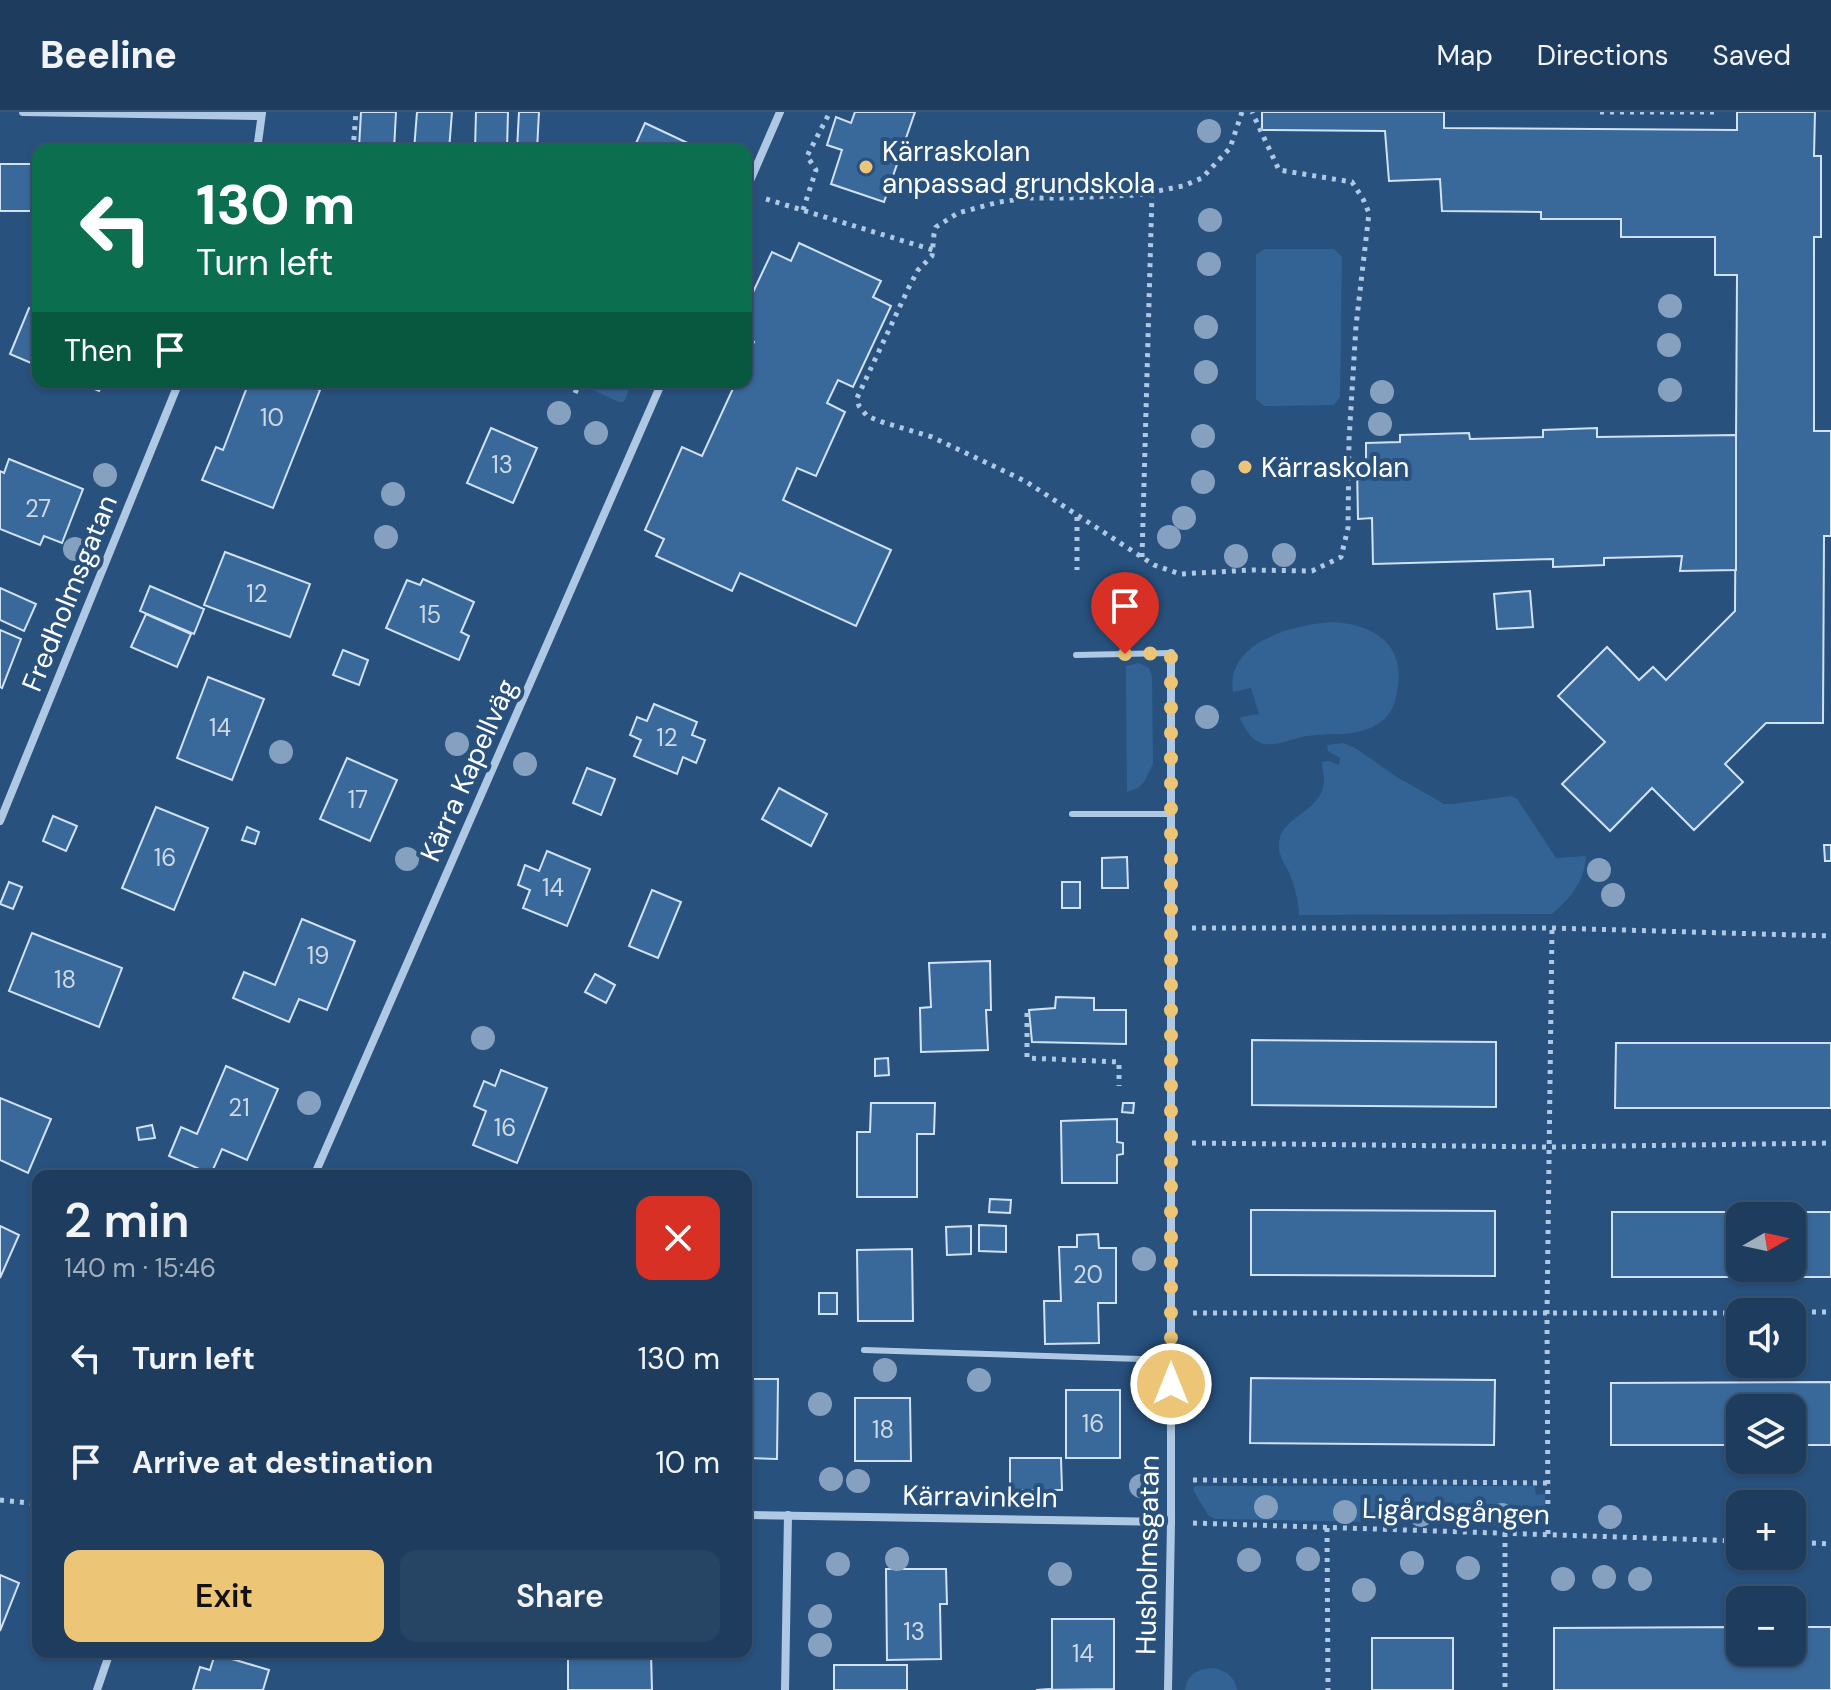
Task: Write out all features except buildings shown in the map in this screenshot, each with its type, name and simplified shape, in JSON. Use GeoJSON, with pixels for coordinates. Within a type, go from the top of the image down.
{"type":"FeatureCollection","features":[{"type":"Feature","properties":{"kind":"street"},"geometry":{"type":"LineString","coordinates":[[23,112],[262,114],[258,144]]}},
{"type":"Feature","properties":{"kind":"street"},"geometry":{"type":"LineString","coordinates":[[752,176],[780,112]]}},
{"type":"Feature","properties":{"kind":"street","name":"Fredholmsgatan"},"geometry":{"type":"LineString","coordinates":[[0,821],[177,388]]}},
{"type":"Feature","properties":{"kind":"street","name":"Kärra Kapellväg"},"geometry":{"type":"LineString","coordinates":[[317,1170],[659,388]]}},
{"type":"Feature","properties":{"kind":"street","name":"Husholmsgatan"},"geometry":{"type":"LineString","coordinates":[[1168,1690],[1171,1522],[1171,653]]}},
{"type":"Feature","properties":{"kind":"street","name":"Kärravinkeln"},"geometry":{"type":"LineString","coordinates":[[752,1515],[1171,1522]]}},
{"type":"Feature","properties":{"kind":"street"},"geometry":{"type":"LineString","coordinates":[[785,1690],[788,1515]]}},
{"type":"Feature","properties":{"kind":"street"},"geometry":{"type":"LineString","coordinates":[[97,1690],[108,1658]]}},
{"type":"Feature","properties":{"kind":"lane"},"geometry":{"type":"LineString","coordinates":[[1076,655],[1171,653]]}},
{"type":"Feature","properties":{"kind":"lane"},"geometry":{"type":"LineString","coordinates":[[1072,814],[1172,814]]}},
{"type":"Feature","properties":{"kind":"lane"},"geometry":{"type":"LineString","coordinates":[[864,1350],[1171,1360]]}},
{"type":"Feature","properties":{"kind":"path"},"geometry":{"type":"LineString","coordinates":[[353,144],[356,112]]}},
{"type":"Feature","properties":{"kind":"path"},"geometry":{"type":"LineString","coordinates":[[803,210],[816,170],[807,156],[830,112]]}},
{"type":"Feature","properties":{"kind":"path"},"geometry":{"type":"LineString","coordinates":[[1242,112],[1230,148],[1202,178],[1183,186],[1152,193],[999,202],[958,213],[936,227],[932,256],[918,270],[909,287],[857,398],[859,406],[867,416],[932,437],[1025,481],[1154,565],[1180,574],[1312,571],[1341,557],[1348,528],[1355,340],[1369,213],[1352,182],[1279,170],[1252,112]]}},
{"type":"Feature","properties":{"kind":"path"},"geometry":{"type":"LineString","coordinates":[[1600,112],[1719,112]]}},
{"type":"Feature","properties":{"kind":"path"},"geometry":{"type":"LineString","coordinates":[[1142,557],[1152,193]]}},
{"type":"Feature","properties":{"kind":"path"},"geometry":{"type":"LineString","coordinates":[[760,197],[933,250]]}},
{"type":"Feature","properties":{"kind":"path"},"geometry":{"type":"LineString","coordinates":[[575,393],[577,388]]}},
{"type":"Feature","properties":{"kind":"path"},"geometry":{"type":"LineString","coordinates":[[1077,516],[1077,570]]}},
{"type":"Feature","properties":{"kind":"path"},"geometry":{"type":"LineString","coordinates":[[1171,928],[1552,928],[1831,936]]}},
{"type":"Feature","properties":{"kind":"path"},"geometry":{"type":"LineString","coordinates":[[1548,1534],[1548,1147],[1552,928]]}},
{"type":"Feature","properties":{"kind":"path"},"geometry":{"type":"LineString","coordinates":[[1027,1013],[1027,1058],[1119,1062],[1119,1086]]}},
{"type":"Feature","properties":{"kind":"path"},"geometry":{"type":"LineString","coordinates":[[1171,1143],[1548,1147],[1831,1143]]}},
{"type":"Feature","properties":{"kind":"path"},"geometry":{"type":"LineString","coordinates":[[1806,1312],[1831,1312]]}},
{"type":"Feature","properties":{"kind":"path"},"geometry":{"type":"LineString","coordinates":[[1171,1313],[1726,1313]]}},
{"type":"Feature","properties":{"kind":"path"},"geometry":{"type":"LineString","coordinates":[[1171,1480],[1548,1483]]}},
{"type":"Feature","properties":{"kind":"path"},"geometry":{"type":"LineString","coordinates":[[0,1500],[32,1503]]}},
{"type":"Feature","properties":{"kind":"path","name":"Ligårdsgången"},"geometry":{"type":"LineString","coordinates":[[1171,1522],[1726,1540]]}},
{"type":"Feature","properties":{"kind":"path"},"geometry":{"type":"LineString","coordinates":[[1327,1528],[1328,1690]]}},
{"type":"Feature","properties":{"kind":"path"},"geometry":{"type":"LineString","coordinates":[[1505,1533],[1505,1690]]}},
{"type":"Feature","properties":{"kind":"path"},"geometry":{"type":"LineString","coordinates":[[1806,1543],[1831,1544]]}},
{"type":"Feature","properties":{"kind":"shaded area"},"geometry":{"type":"Polygon","coordinates":[[[1264,249],[1334,249],[1342,257],[1340,397],[1334,405],[1264,406],[1256,399],[1256,255],[1264,249]]]}},
{"type":"Feature","properties":{"kind":"shaded area"},"geometry":{"type":"Polygon","coordinates":[[[589,388],[630,388],[624,402],[589,388]]]}},
{"type":"Feature","properties":{"kind":"shaded area"},"geometry":{"type":"Polygon","coordinates":[[[1334,622],[1373,632],[1390,647],[1399,671],[1397,694],[1390,712],[1379,723],[1361,731],[1307,736],[1276,744],[1256,741],[1240,719],[1259,714],[1251,688],[1233,692],[1233,674],[1240,660],[1251,648],[1283,632],[1334,622]]]}},
{"type":"Feature","properties":{"kind":"shaded area"},"geometry":{"type":"Polygon","coordinates":[[[1139,663],[1149,668],[1152,676],[1153,764],[1144,782],[1127,792],[1126,666],[1139,663]]]}},
{"type":"Feature","properties":{"kind":"shaded area"},"geometry":{"type":"Polygon","coordinates":[[[1343,743],[1444,804],[1511,796],[1517,799],[1556,858],[1586,856],[1583,874],[1575,889],[1552,914],[1299,915],[1294,887],[1282,860],[1280,837],[1289,823],[1318,798],[1324,780],[1322,762],[1339,765],[1340,758],[1328,751],[1327,745],[1343,743]]]}},
{"type":"Feature","properties":{"kind":"shaded area"},"geometry":{"type":"Polygon","coordinates":[[[1195,1486],[1535,1486],[1536,1495],[1545,1494],[1545,1525],[1215,1519],[1208,1515],[1193,1490],[1195,1486]]]}},
{"type":"Feature","properties":{"kind":"shaded area"},"geometry":{"type":"Polygon","coordinates":[[[1214,1668],[1229,1675],[1237,1690],[1185,1690],[1195,1673],[1214,1668]]]}},
{"type":"Feature","properties":{"kind":"place","name":"Kärraskolan anpassad grundskola"},"geometry":{"type":"Point","coordinates":[866,167]}},
{"type":"Feature","properties":{"kind":"place","name":"Kärraskolan"},"geometry":{"type":"Point","coordinates":[1245,467]}},
{"type":"Feature","properties":{"kind":"route"},"geometry":{"type":"LineString","coordinates":[[1125,654],[1171,653],[1171,1384]]}}]}
